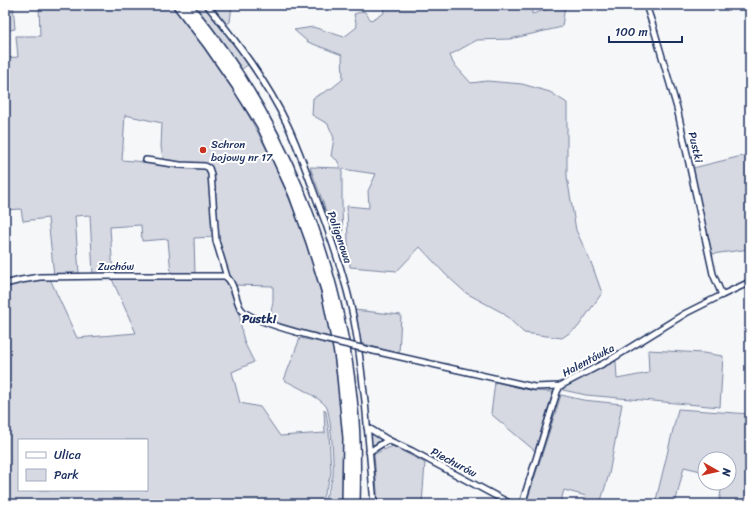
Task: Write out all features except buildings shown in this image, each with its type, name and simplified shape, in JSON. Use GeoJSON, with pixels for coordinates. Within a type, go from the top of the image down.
{"type":"FeatureCollection","features":[{"type":"Feature","properties":{"kind":"highway"},"geometry":{"type":"LineString","coordinates":[[178,5],[221,62],[261,124],[294,195],[311,242],[326,290],[342,376],[348,438],[347,504]]}},
{"type":"Feature","properties":{"kind":"highway"},"geometry":{"type":"LineString","coordinates":[[187,5],[214,39],[244,83],[266,121],[300,192],[318,240],[333,288],[347,358],[353,399],[356,476],[355,504]]}},
{"type":"Feature","properties":{"kind":"street","name":"Poligonowa"},"geometry":{"type":"LineString","coordinates":[[207,5],[229,33],[266,86],[288,126],[304,163],[337,258],[349,298],[361,362],[374,504]]}},
{"type":"Feature","properties":{"kind":"street","name":"Pustki"},"geometry":{"type":"LineString","coordinates":[[646,5],[677,108],[713,274],[722,295]]}},
{"type":"Feature","properties":{"kind":"street"},"geometry":{"type":"LineString","coordinates":[[146,160],[180,165],[204,166],[210,170],[216,241],[227,277]]}},
{"type":"Feature","properties":{"kind":"street","name":"Zuchów"},"geometry":{"type":"LineString","coordinates":[[5,284],[40,277],[227,277]]}},
{"type":"Feature","properties":{"kind":"street","name":"Halentówka"},"geometry":{"type":"LineString","coordinates":[[227,277],[232,285],[242,311],[260,320],[287,330],[534,387],[560,386],[610,360],[686,313],[750,282]]}},
{"type":"Feature","properties":{"kind":"street"},"geometry":{"type":"LineString","coordinates":[[522,504],[560,386]]}},
{"type":"Feature","properties":{"kind":"street","name":"Piechurów"},"geometry":{"type":"LineString","coordinates":[[367,427],[388,440],[412,451],[511,504]]}},
{"type":"Feature","properties":{"kind":"street"},"geometry":{"type":"LineString","coordinates":[[369,452],[388,440]]}},
{"type":"Feature","properties":{"kind":"green space"},"geometry":{"type":"Polygon","coordinates":[[[5,5],[13,5],[15,29],[5,31],[5,5]]]}},
{"type":"Feature","properties":{"kind":"green space"},"geometry":{"type":"Polygon","coordinates":[[[39,5],[172,5],[182,16],[210,53],[242,104],[258,132],[285,188],[297,217],[316,276],[331,338],[297,331],[269,322],[273,301],[273,286],[233,285],[217,241],[211,170],[205,165],[165,162],[161,147],[162,123],[125,115],[122,160],[202,167],[209,170],[215,237],[194,238],[195,275],[171,275],[168,239],[142,241],[141,225],[110,227],[113,275],[93,275],[90,215],[75,216],[79,273],[75,275],[54,276],[48,218],[23,221],[21,209],[5,210],[5,58],[18,57],[16,36],[40,36],[39,5]]]}},
{"type":"Feature","properties":{"kind":"green space"},"geometry":{"type":"Polygon","coordinates":[[[195,5],[205,5],[218,20],[249,64],[242,69],[220,37],[195,5]]]}},
{"type":"Feature","properties":{"kind":"green space"},"geometry":{"type":"Polygon","coordinates":[[[211,5],[232,5],[230,22],[227,24],[225,23],[211,5]]]}},
{"type":"Feature","properties":{"kind":"green space"},"geometry":{"type":"Polygon","coordinates":[[[383,5],[532,5],[532,14],[565,5],[562,27],[510,39],[477,40],[450,55],[453,63],[471,83],[487,81],[522,84],[550,92],[567,103],[567,177],[576,230],[592,265],[602,293],[578,327],[562,338],[524,333],[503,313],[466,293],[446,275],[420,247],[397,271],[350,267],[347,206],[369,208],[368,191],[376,174],[342,169],[343,242],[335,243],[324,205],[310,167],[341,168],[337,160],[331,156],[334,138],[328,124],[312,115],[313,98],[332,88],[343,79],[342,55],[308,42],[294,30],[313,27],[344,37],[357,27],[354,14],[364,11],[371,20],[384,13],[383,5]]]}},
{"type":"Feature","properties":{"kind":"green space"},"geometry":{"type":"Polygon","coordinates":[[[750,154],[750,249],[712,254],[693,168],[750,154]]]}},
{"type":"Feature","properties":{"kind":"green space"},"geometry":{"type":"Polygon","coordinates":[[[111,277],[222,277],[228,280],[239,310],[245,344],[254,362],[232,372],[240,403],[260,407],[280,436],[325,433],[324,409],[326,412],[329,432],[331,473],[320,504],[5,504],[5,285],[33,280],[50,279],[77,338],[136,333],[111,277]]]}},
{"type":"Feature","properties":{"kind":"green space"},"geometry":{"type":"Polygon","coordinates":[[[354,310],[401,315],[399,354],[361,343],[354,310]]]}},
{"type":"Feature","properties":{"kind":"green space"},"geometry":{"type":"Polygon","coordinates":[[[300,338],[333,345],[341,410],[343,441],[343,504],[322,504],[329,490],[333,475],[331,428],[326,406],[312,395],[284,380],[300,338]]]}},
{"type":"Feature","properties":{"kind":"green space"},"geometry":{"type":"Polygon","coordinates":[[[648,350],[703,353],[723,356],[720,407],[586,395],[563,390],[564,387],[616,361],[617,379],[649,373],[648,350]]]}},
{"type":"Feature","properties":{"kind":"green space"},"geometry":{"type":"Polygon","coordinates":[[[495,382],[535,391],[553,392],[535,451],[491,414],[495,382]]]}},
{"type":"Feature","properties":{"kind":"green space"},"geometry":{"type":"Polygon","coordinates":[[[561,395],[583,400],[622,404],[609,474],[600,504],[584,504],[586,496],[564,490],[560,504],[526,504],[561,395]]]}},
{"type":"Feature","properties":{"kind":"green space"},"geometry":{"type":"Polygon","coordinates":[[[678,409],[750,414],[750,504],[719,504],[721,491],[737,491],[737,451],[697,451],[697,470],[684,467],[675,504],[655,504],[678,409]]]}},
{"type":"Feature","properties":{"kind":"green space"},"geometry":{"type":"Polygon","coordinates":[[[370,433],[381,439],[382,441],[372,447],[370,433]]]}},
{"type":"Feature","properties":{"kind":"green space"},"geometry":{"type":"Polygon","coordinates":[[[393,446],[425,463],[422,504],[378,504],[374,454],[393,446]]]}},
{"type":"Feature","properties":{"kind":"place","name":"Schron bojowy nr 17"},"geometry":{"type":"Point","coordinates":[203,150]}},
{"type":"Feature","properties":{"kind":"district","name":"Pustki"},"geometry":{"type":"Point","coordinates":[259,319]}}]}
